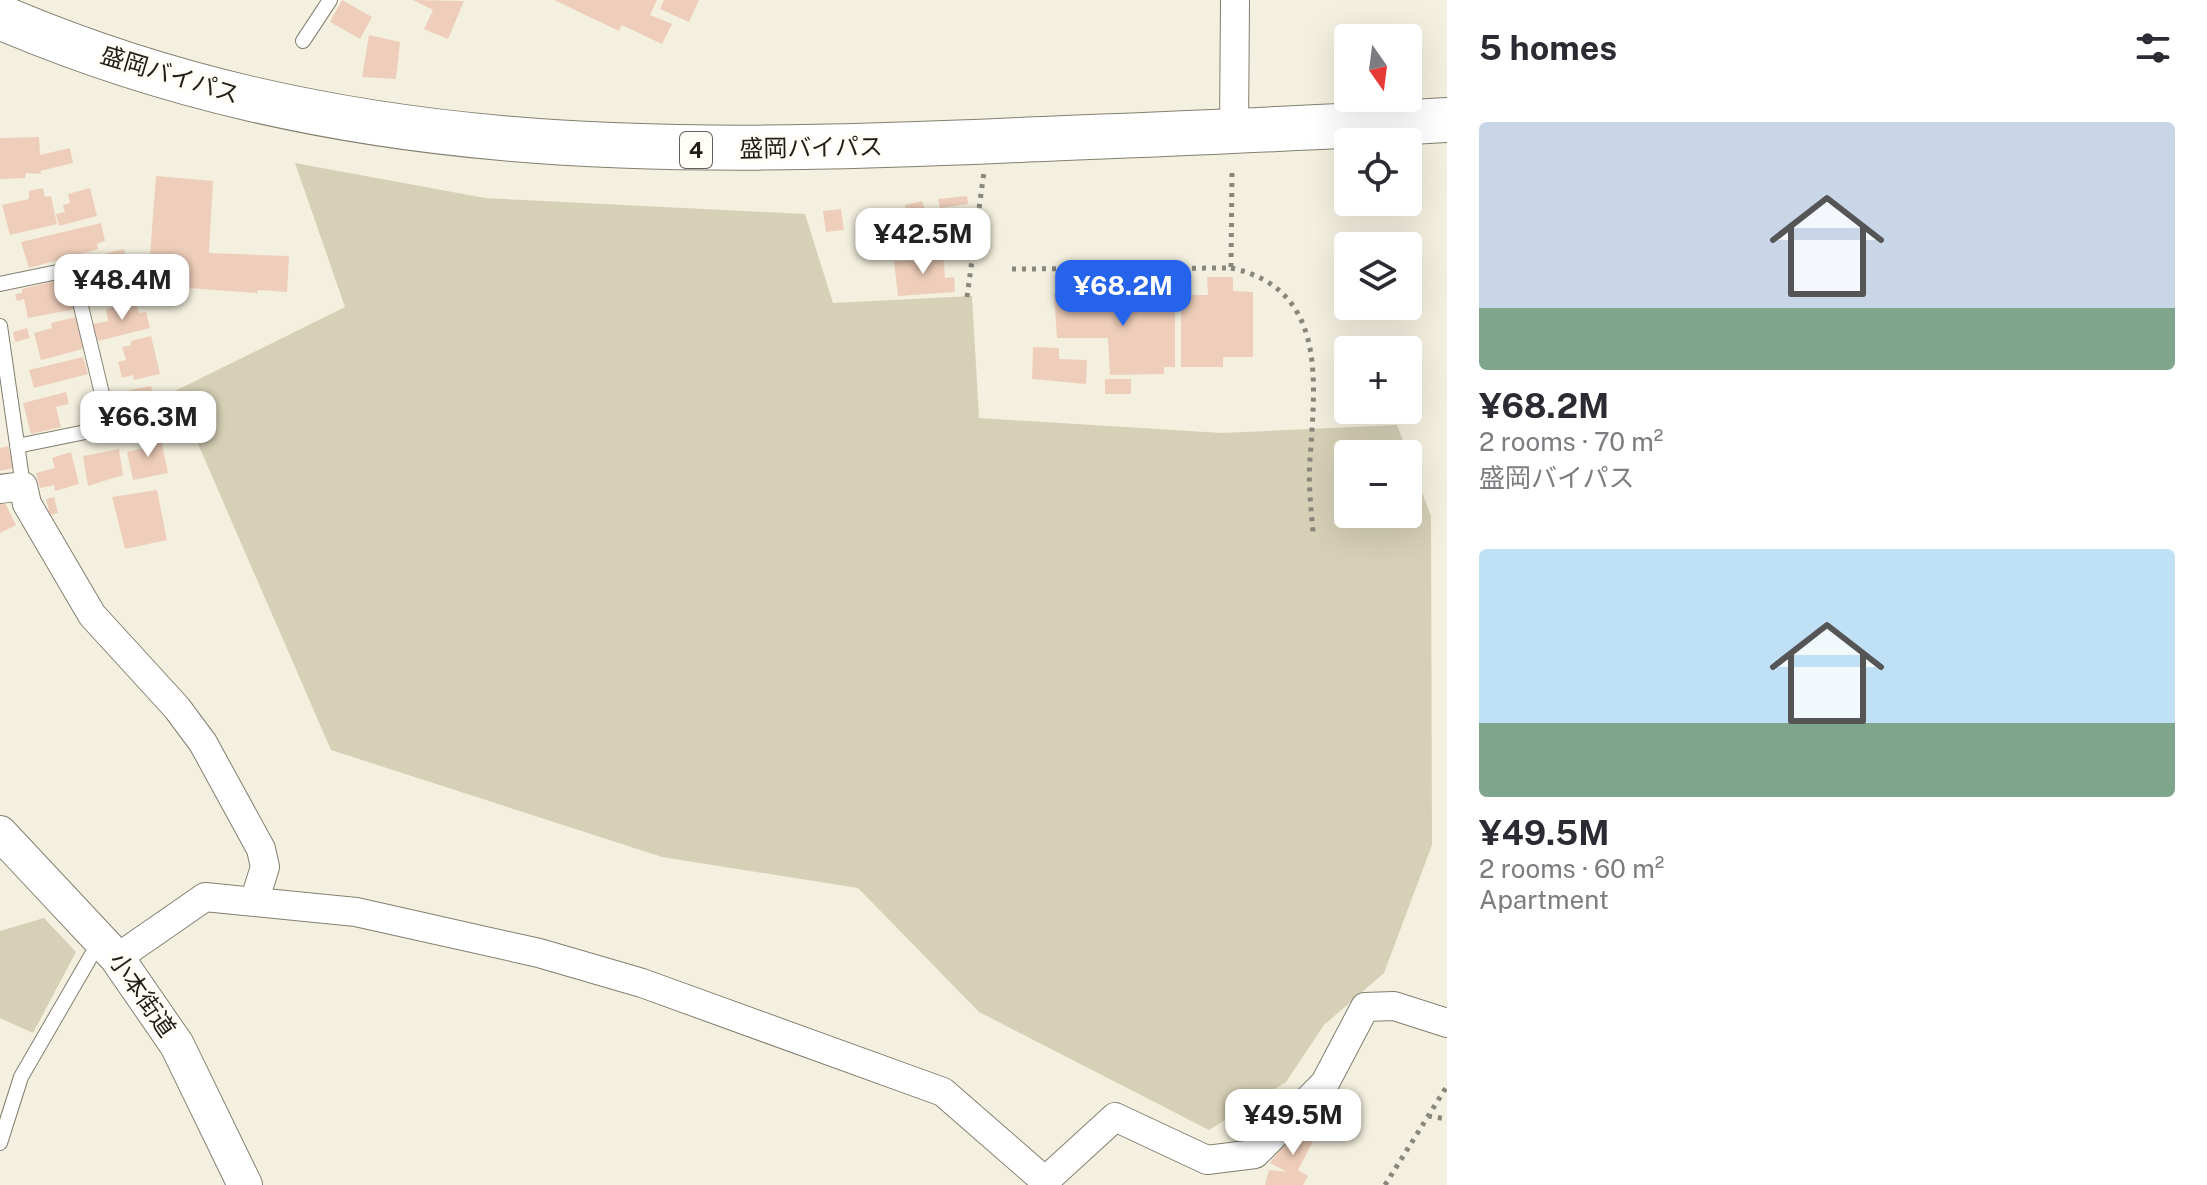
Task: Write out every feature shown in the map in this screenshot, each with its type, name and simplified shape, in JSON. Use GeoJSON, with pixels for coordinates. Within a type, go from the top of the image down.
{"type":"FeatureCollection","features":[{"type":"Feature","properties":{"kind":"highway","name":"盛岡バイパス"},"geometry":{"type":"LineString","coordinates":[[0,17],[112,60],[275,106],[515,142],[748,151],[1233,152],[1447,120]]}},
{"type":"Feature","properties":{"kind":"highway","name":"盛岡バイパス"},"geometry":{"type":"LineString","coordinates":[[0,44],[133,94],[281,132],[384,148],[583,170],[686,176],[1334,154]]}},
{"type":"Feature","properties":{"kind":"highway"},"geometry":{"type":"LineString","coordinates":[[1422,149],[1447,148]]}},
{"type":"Feature","properties":{"kind":"street"},"geometry":{"type":"LineString","coordinates":[[1233,152],[1235,0]]}},
{"type":"Feature","properties":{"kind":"street"},"geometry":{"type":"LineString","coordinates":[[12,488],[27,504],[92,615],[177,708],[237,802],[261,849],[265,867],[255,899]]}},
{"type":"Feature","properties":{"kind":"street","name":"小本街道"},"geometry":{"type":"LineString","coordinates":[[0,833],[110,950],[177,1045],[245,1185]]}},
{"type":"Feature","properties":{"kind":"street"},"geometry":{"type":"LineString","coordinates":[[110,950],[205,897],[255,899],[356,912],[539,953],[642,983],[943,1092],[1045,1181],[1115,1117],[1207,1160],[1255,1154],[1325,1083],[1365,1007],[1394,1006],[1447,1023]]}},
{"type":"Feature","properties":{"kind":"lane"},"geometry":{"type":"LineString","coordinates":[[303,41],[330,0]]}},
{"type":"Feature","properties":{"kind":"lane"},"geometry":{"type":"LineString","coordinates":[[0,284],[72,269],[110,427],[17,446]]}},
{"type":"Feature","properties":{"kind":"lane"},"geometry":{"type":"LineString","coordinates":[[0,326],[17,446],[12,488]]}},
{"type":"Feature","properties":{"kind":"lane"},"geometry":{"type":"LineString","coordinates":[[0,1143],[21,1077],[91,956],[110,950]]}},
{"type":"Feature","properties":{"kind":"path"},"geometry":{"type":"LineString","coordinates":[[1231,268],[1233,152]]}},
{"type":"Feature","properties":{"kind":"path"},"geometry":{"type":"LineString","coordinates":[[967,297],[985,167]]}},
{"type":"Feature","properties":{"kind":"path"},"geometry":{"type":"LineString","coordinates":[[1012,269],[1231,268],[1263,277],[1277,288],[1308,330],[1314,373],[1309,486],[1313,532]]}},
{"type":"Feature","properties":{"kind":"path"},"geometry":{"type":"LineString","coordinates":[[1385,1185],[1447,1086]]}},
{"type":"Feature","properties":{"kind":"path"},"geometry":{"type":"LineString","coordinates":[[1428,1116],[1447,1119]]}},
{"type":"Feature","properties":{"kind":"shaded area"},"geometry":{"type":"Polygon","coordinates":[[[295,163],[485,198],[805,214],[833,303],[972,296],[979,418],[1222,433],[1397,425],[1403,440],[1334,440],[1334,528],[1422,528],[1422,492],[1431,516],[1432,845],[1384,973],[1324,1025],[1286,1082],[1209,1130],[979,1012],[858,888],[662,857],[331,750],[175,391],[345,307],[295,163]]]}},
{"type":"Feature","properties":{"kind":"shaded area"},"geometry":{"type":"Polygon","coordinates":[[[44,918],[76,952],[33,1033],[0,1018],[0,931],[44,918]]]}},
{"type":"Feature","properties":{"kind":"building"},"geometry":{"type":"Polygon","coordinates":[[[342,0],[372,17],[360,39],[330,22],[342,0]]]}},
{"type":"Feature","properties":{"kind":"building"},"geometry":{"type":"Polygon","coordinates":[[[413,0],[464,1],[448,39],[424,29],[433,10],[413,0]]]}},
{"type":"Feature","properties":{"kind":"building"},"geometry":{"type":"Polygon","coordinates":[[[554,0],[657,0],[650,15],[672,24],[662,44],[622,25],[619,31],[554,0]]]}},
{"type":"Feature","properties":{"kind":"building"},"geometry":{"type":"Polygon","coordinates":[[[664,0],[699,0],[689,22],[660,9],[664,0]]]}},
{"type":"Feature","properties":{"kind":"building"},"geometry":{"type":"Polygon","coordinates":[[[369,35],[400,42],[396,79],[362,77],[369,35]]]}},
{"type":"Feature","properties":{"kind":"building"},"geometry":{"type":"Polygon","coordinates":[[[39,137],[40,155],[70,148],[73,163],[40,171],[41,174],[26,173],[25,178],[0,179],[0,138],[39,137]]]}},
{"type":"Feature","properties":{"kind":"building"},"geometry":{"type":"Polygon","coordinates":[[[156,176],[213,181],[209,253],[289,256],[287,292],[258,290],[257,293],[161,286],[164,256],[150,255],[156,176]]]}},
{"type":"Feature","properties":{"kind":"building"},"geometry":{"type":"Polygon","coordinates":[[[43,188],[45,197],[51,196],[57,224],[10,235],[2,205],[29,199],[29,191],[43,188]]]}},
{"type":"Feature","properties":{"kind":"building"},"geometry":{"type":"Polygon","coordinates":[[[90,188],[97,216],[59,226],[56,214],[65,212],[63,205],[70,203],[68,194],[90,188]]]}},
{"type":"Feature","properties":{"kind":"building"},"geometry":{"type":"Polygon","coordinates":[[[967,196],[968,204],[940,208],[938,199],[967,196]]]}},
{"type":"Feature","properties":{"kind":"building"},"geometry":{"type":"Polygon","coordinates":[[[922,201],[925,210],[907,214],[905,205],[922,201]]]}},
{"type":"Feature","properties":{"kind":"building"},"geometry":{"type":"Polygon","coordinates":[[[841,209],[844,230],[826,232],[823,211],[841,209]]]}},
{"type":"Feature","properties":{"kind":"building"},"geometry":{"type":"Polygon","coordinates":[[[101,223],[105,241],[97,244],[98,249],[29,268],[21,242],[101,223]]]}},
{"type":"Feature","properties":{"kind":"building"},"geometry":{"type":"Polygon","coordinates":[[[959,226],[959,233],[937,234],[936,227],[959,226]]]}},
{"type":"Feature","properties":{"kind":"building"},"geometry":{"type":"Polygon","coordinates":[[[925,227],[926,233],[898,236],[897,229],[925,227]]]}},
{"type":"Feature","properties":{"kind":"building"},"geometry":{"type":"Polygon","coordinates":[[[861,229],[887,229],[887,236],[861,236],[861,229]]]}},
{"type":"Feature","properties":{"kind":"building"},"geometry":{"type":"Polygon","coordinates":[[[124,249],[135,295],[89,306],[86,294],[96,292],[94,282],[86,283],[81,265],[108,259],[107,253],[124,249]]]}},
{"type":"Feature","properties":{"kind":"building"},"geometry":{"type":"Polygon","coordinates":[[[943,250],[945,278],[954,277],[955,292],[898,296],[894,261],[926,260],[925,252],[943,250]]]}},
{"type":"Feature","properties":{"kind":"building"},"geometry":{"type":"Polygon","coordinates":[[[1207,277],[1233,277],[1233,291],[1253,292],[1253,357],[1223,357],[1223,367],[1181,367],[1181,295],[1208,295],[1207,277]]]}},
{"type":"Feature","properties":{"kind":"building"},"geometry":{"type":"Polygon","coordinates":[[[55,281],[60,297],[72,294],[76,309],[28,318],[24,299],[17,301],[15,294],[22,293],[22,289],[55,281]]]}},
{"type":"Feature","properties":{"kind":"building"},"geometry":{"type":"Polygon","coordinates":[[[1134,287],[1163,287],[1163,302],[1175,301],[1175,367],[1164,367],[1164,374],[1110,375],[1108,338],[1057,338],[1054,294],[1084,294],[1084,290],[1100,289],[1101,301],[1134,300],[1134,287]]]}},
{"type":"Feature","properties":{"kind":"building"},"geometry":{"type":"Polygon","coordinates":[[[136,302],[139,313],[146,312],[150,328],[98,341],[93,324],[108,321],[106,309],[136,302]]]}},
{"type":"Feature","properties":{"kind":"building"},"geometry":{"type":"Polygon","coordinates":[[[76,317],[83,349],[41,360],[34,333],[52,328],[51,323],[76,317]]]}},
{"type":"Feature","properties":{"kind":"building"},"geometry":{"type":"Polygon","coordinates":[[[27,328],[30,338],[15,342],[13,332],[27,328]]]}},
{"type":"Feature","properties":{"kind":"building"},"geometry":{"type":"Polygon","coordinates":[[[151,336],[160,374],[134,380],[133,375],[122,378],[118,362],[126,360],[122,347],[131,345],[131,341],[151,336]]]}},
{"type":"Feature","properties":{"kind":"building"},"geometry":{"type":"Polygon","coordinates":[[[1033,347],[1059,348],[1059,359],[1087,360],[1086,384],[1032,379],[1033,347]]]}},
{"type":"Feature","properties":{"kind":"building"},"geometry":{"type":"Polygon","coordinates":[[[83,357],[88,374],[34,388],[29,370],[83,357]]]}},
{"type":"Feature","properties":{"kind":"building"},"geometry":{"type":"Polygon","coordinates":[[[1105,379],[1131,379],[1131,394],[1105,394],[1105,379]]]}},
{"type":"Feature","properties":{"kind":"building"},"geometry":{"type":"Polygon","coordinates":[[[151,386],[160,425],[135,432],[125,391],[151,386]]]}},
{"type":"Feature","properties":{"kind":"building"},"geometry":{"type":"Polygon","coordinates":[[[66,392],[69,404],[56,407],[61,427],[31,434],[23,403],[66,392]]]}},
{"type":"Feature","properties":{"kind":"building"},"geometry":{"type":"Polygon","coordinates":[[[160,434],[168,473],[133,480],[127,452],[146,448],[143,437],[160,434]]]}},
{"type":"Feature","properties":{"kind":"building"},"geometry":{"type":"Polygon","coordinates":[[[8,446],[14,468],[0,471],[0,448],[8,446]]]}},
{"type":"Feature","properties":{"kind":"building"},"geometry":{"type":"Polygon","coordinates":[[[119,449],[123,475],[88,486],[83,456],[119,449]]]}},
{"type":"Feature","properties":{"kind":"building"},"geometry":{"type":"Polygon","coordinates":[[[71,452],[79,484],[55,491],[54,485],[40,488],[36,473],[55,468],[52,458],[71,452]]]}},
{"type":"Feature","properties":{"kind":"building"},"geometry":{"type":"Polygon","coordinates":[[[157,490],[167,540],[125,549],[112,497],[157,490]]]}},
{"type":"Feature","properties":{"kind":"building"},"geometry":{"type":"Polygon","coordinates":[[[54,497],[58,513],[50,515],[46,499],[54,497]]]}},
{"type":"Feature","properties":{"kind":"building"},"geometry":{"type":"Polygon","coordinates":[[[3,499],[16,525],[0,533],[0,501],[3,499]]]}},
{"type":"Feature","properties":{"kind":"building"},"geometry":{"type":"Polygon","coordinates":[[[1300,1122],[1320,1128],[1298,1170],[1308,1176],[1303,1185],[1265,1185],[1269,1170],[1287,1172],[1270,1163],[1300,1122]]]}}]}
